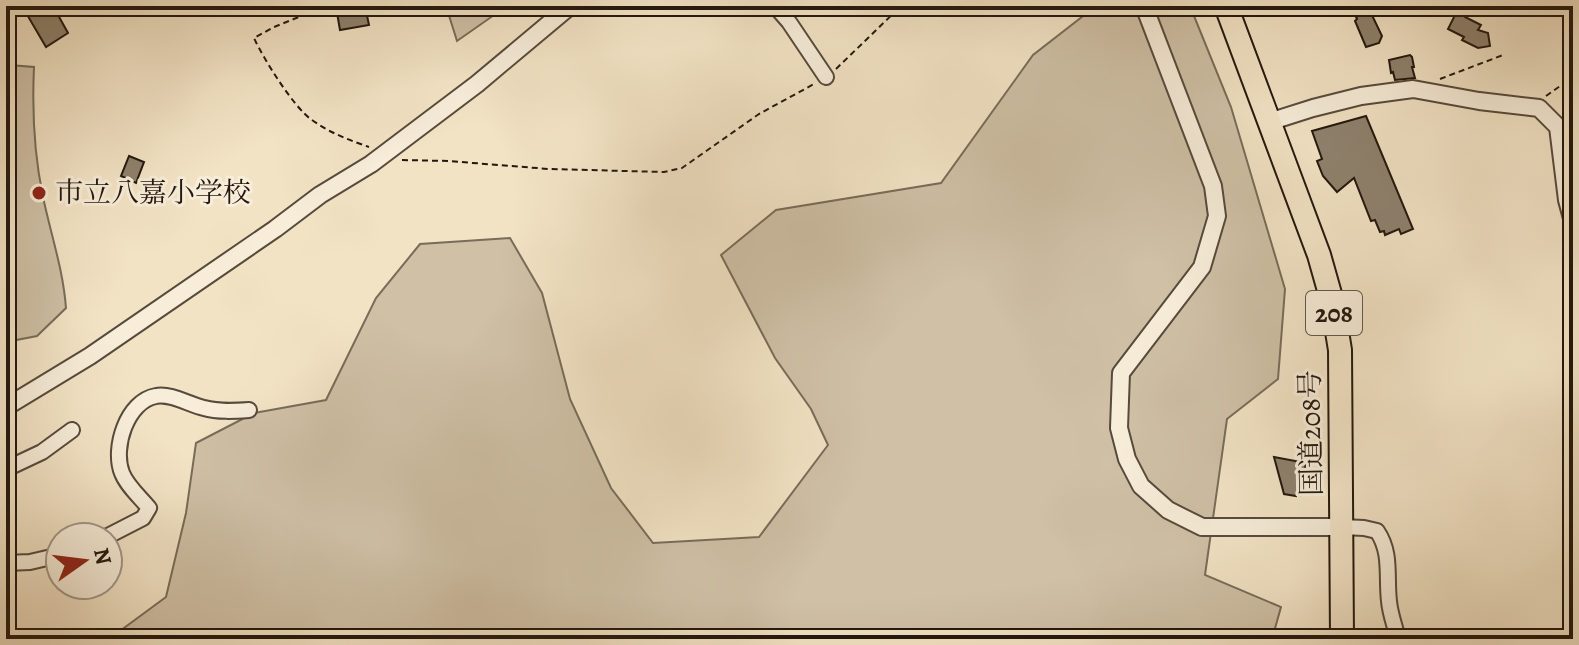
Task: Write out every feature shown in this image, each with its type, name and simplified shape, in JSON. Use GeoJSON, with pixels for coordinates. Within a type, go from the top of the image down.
{"type":"FeatureCollection","features":[{"type":"Feature","properties":{"kind":"highway","name":"国道208号"},"geometry":{"type":"LineString","coordinates":[[1226,6],[1319,255],[1332,301],[1340,350],[1342,639]]}},
{"type":"Feature","properties":{"kind":"street"},"geometry":{"type":"LineString","coordinates":[[6,407],[90,356],[320,195],[371,164],[477,84],[570,6]]}},
{"type":"Feature","properties":{"kind":"street"},"geometry":{"type":"LineString","coordinates":[[775,6],[826,77]]}},
{"type":"Feature","properties":{"kind":"street"},"geometry":{"type":"LineString","coordinates":[[1144,6],[1213,186],[1217,216],[1202,267],[1121,373],[1119,428],[1127,459],[1141,486],[1168,510],[1202,527],[1342,527],[1377,531],[1389,564],[1388,599],[1398,639]]}},
{"type":"Feature","properties":{"kind":"street"},"geometry":{"type":"LineString","coordinates":[[1269,122],[1361,96],[1413,89],[1539,108],[1558,127],[1567,200],[1573,222]]}},
{"type":"Feature","properties":{"kind":"street"},"geometry":{"type":"LineString","coordinates":[[124,528],[143,518],[149,508],[123,477],[118,460],[120,438],[141,400],[159,395],[207,409],[249,410]]}},
{"type":"Feature","properties":{"kind":"street"},"geometry":{"type":"LineString","coordinates":[[6,469],[42,452],[72,430]]}},
{"type":"Feature","properties":{"kind":"street"},"geometry":{"type":"LineString","coordinates":[[6,563],[44,559]]}},
{"type":"Feature","properties":{"kind":"path"},"geometry":{"type":"LineString","coordinates":[[326,6],[254,38],[263,57],[309,119],[342,138],[381,156],[549,169],[664,172],[682,168],[759,114],[826,77],[901,6]]}},
{"type":"Feature","properties":{"kind":"path"},"geometry":{"type":"LineString","coordinates":[[1439,79],[1503,55]]}},
{"type":"Feature","properties":{"kind":"path"},"geometry":{"type":"LineString","coordinates":[[1539,108],[1547,94],[1573,77]]}},
{"type":"Feature","properties":{"kind":"shaded area"},"geometry":{"type":"Polygon","coordinates":[[[446,6],[507,6],[457,41],[446,6]]]}},
{"type":"Feature","properties":{"kind":"shaded area"},"geometry":{"type":"Polygon","coordinates":[[[1096,6],[1190,6],[1231,107],[1285,289],[1278,379],[1227,419],[1205,575],[1281,607],[1272,639],[109,639],[166,597],[186,513],[196,443],[254,413],[326,400],[376,298],[420,244],[510,238],[542,293],[570,399],[611,488],[653,543],[759,537],[828,445],[811,409],[775,358],[721,255],[776,210],[941,183],[1033,55],[1096,6]]]}},
{"type":"Feature","properties":{"kind":"shaded area"},"geometry":{"type":"Polygon","coordinates":[[[9,65],[34,67],[38,165],[66,308],[37,336],[6,342],[6,70],[9,65]]]}},
{"type":"Feature","properties":{"kind":"building"},"geometry":{"type":"Polygon","coordinates":[[[22,6],[53,6],[68,33],[46,47],[22,6]]]}},
{"type":"Feature","properties":{"kind":"building"},"geometry":{"type":"Polygon","coordinates":[[[365,6],[369,25],[340,30],[336,7],[365,6]]]}},
{"type":"Feature","properties":{"kind":"building"},"geometry":{"type":"Polygon","coordinates":[[[1459,7],[1467,11],[1465,17],[1481,25],[1478,30],[1488,33],[1490,46],[1478,48],[1448,29],[1459,7]]]}},
{"type":"Feature","properties":{"kind":"building"},"geometry":{"type":"Polygon","coordinates":[[[1370,11],[1382,36],[1379,43],[1366,47],[1355,21],[1356,17],[1370,11]]]}},
{"type":"Feature","properties":{"kind":"building"},"geometry":{"type":"Polygon","coordinates":[[[1410,55],[1415,78],[1395,80],[1389,60],[1410,55]]]}},
{"type":"Feature","properties":{"kind":"building"},"geometry":{"type":"Polygon","coordinates":[[[1366,116],[1413,229],[1401,234],[1399,229],[1385,235],[1384,231],[1380,232],[1375,220],[1371,221],[1354,178],[1337,192],[1323,176],[1317,161],[1322,159],[1312,131],[1366,116]]]}},
{"type":"Feature","properties":{"kind":"building"},"geometry":{"type":"Polygon","coordinates":[[[129,156],[144,162],[136,183],[121,176],[129,156]]]}},
{"type":"Feature","properties":{"kind":"building"},"geometry":{"type":"Polygon","coordinates":[[[1274,457],[1306,463],[1300,495],[1284,494],[1274,457]]]}},
{"type":"Feature","properties":{"kind":"place","name":"市立八嘉小学校"},"geometry":{"type":"Point","coordinates":[39,193]}}]}
